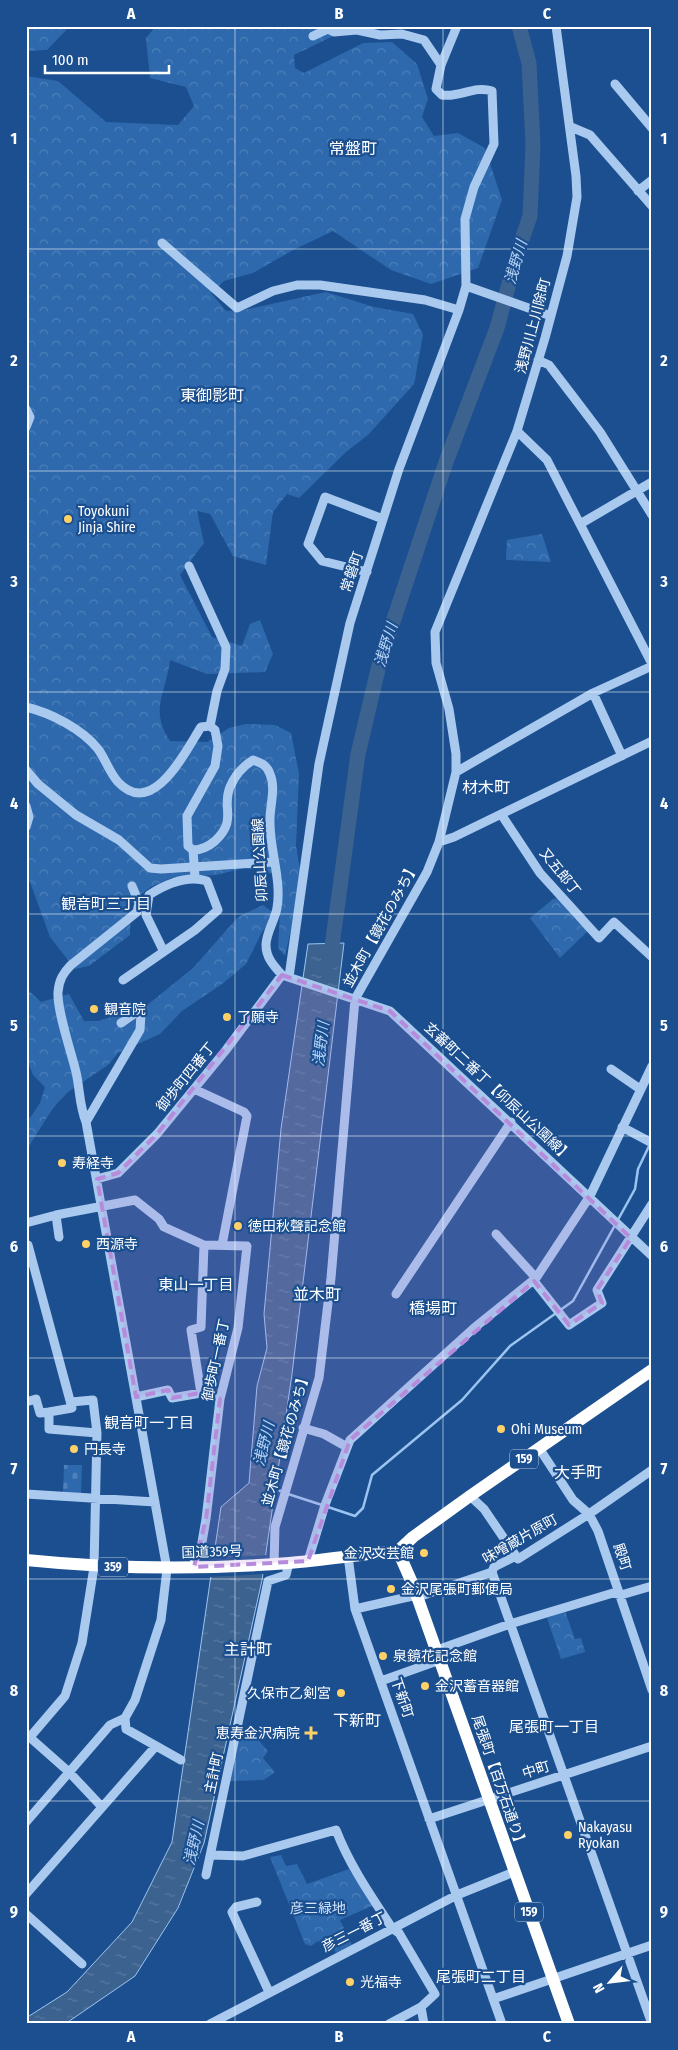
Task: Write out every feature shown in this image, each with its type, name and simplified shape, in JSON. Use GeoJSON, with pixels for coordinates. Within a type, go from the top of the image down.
{"type":"FeatureCollection","features":[{"type":"Feature","properties":{"kind":"highway","name":"159"},"geometry":{"type":"LineString","coordinates":[[398,1551],[413,1537],[470,1496],[652,1370]]}},
{"type":"Feature","properties":{"kind":"highway","name":"国道359号"},"geometry":{"type":"LineString","coordinates":[[26,1560],[94,1567],[167,1569],[270,1564],[288,1569],[308,1561],[398,1551]]}},
{"type":"Feature","properties":{"kind":"highway","name":"尾張町【百万石通り】"},"geometry":{"type":"LineString","coordinates":[[398,1551],[417,1596],[569,2024]]}},
{"type":"Feature","properties":{"kind":"street"},"geometry":{"type":"LineString","coordinates":[[441,65],[457,26]]}},
{"type":"Feature","properties":{"kind":"street","name":"浅野川上川除町"},"geometry":{"type":"LineString","coordinates":[[448,600],[517,431],[567,256],[577,197],[571,127],[556,26]]}},
{"type":"Feature","properties":{"kind":"street"},"geometry":{"type":"LineString","coordinates":[[313,36],[328,29],[334,32],[357,30],[380,35],[402,34],[424,40],[441,65]]}},
{"type":"Feature","properties":{"kind":"street","name":"常磐町"},"geometry":{"type":"LineString","coordinates":[[289,977],[319,764],[350,623],[417,419],[459,310],[466,286],[464,219],[474,187],[494,144],[492,91],[483,88],[450,96],[442,95],[436,88],[441,65]]}},
{"type":"Feature","properties":{"kind":"street"},"geometry":{"type":"LineString","coordinates":[[615,84],[652,128]]}},
{"type":"Feature","properties":{"kind":"street"},"geometry":{"type":"LineString","coordinates":[[571,127],[590,135],[652,206]]}},
{"type":"Feature","properties":{"kind":"street"},"geometry":{"type":"LineString","coordinates":[[638,191],[652,180]]}},
{"type":"Feature","properties":{"kind":"street"},"geometry":{"type":"LineString","coordinates":[[162,243],[237,308],[273,291],[297,285],[320,284],[425,300],[459,310]]}},
{"type":"Feature","properties":{"kind":"street"},"geometry":{"type":"LineString","coordinates":[[466,286],[551,316]]}},
{"type":"Feature","properties":{"kind":"street"},"geometry":{"type":"LineString","coordinates":[[538,360],[549,366],[575,399],[652,515]]}},
{"type":"Feature","properties":{"kind":"street"},"geometry":{"type":"LineString","coordinates":[[26,409],[30,416],[26,427]]}},
{"type":"Feature","properties":{"kind":"street"},"geometry":{"type":"LineString","coordinates":[[456,772],[593,693],[652,665],[547,460],[517,431]]}},
{"type":"Feature","properties":{"kind":"street"},"geometry":{"type":"LineString","coordinates":[[580,524],[652,482]]}},
{"type":"Feature","properties":{"kind":"street"},"geometry":{"type":"LineString","coordinates":[[367,572],[322,560],[308,544],[325,497],[383,519]]}},
{"type":"Feature","properties":{"kind":"street"},"geometry":{"type":"LineString","coordinates":[[189,566],[226,647],[225,669],[217,692],[210,726]]}},
{"type":"Feature","properties":{"kind":"street","name":"並木町【鏡花のみち】"},"geometry":{"type":"LineString","coordinates":[[270,1564],[275,1527],[319,1378],[326,1325],[351,998],[413,900],[427,872],[439,842],[456,772],[456,754],[449,709],[436,663],[435,632],[448,600]]}},
{"type":"Feature","properties":{"kind":"street"},"geometry":{"type":"LineString","coordinates":[[593,693],[622,756]]}},
{"type":"Feature","properties":{"kind":"street"},"geometry":{"type":"LineString","coordinates":[[26,707],[60,720],[82,735],[97,748],[105,764],[118,782],[134,793],[146,794],[157,787],[184,756],[201,728],[210,726]]}},
{"type":"Feature","properties":{"kind":"street"},"geometry":{"type":"LineString","coordinates":[[195,877],[193,850],[188,846],[187,816],[215,766],[218,746],[215,730],[210,726]]}},
{"type":"Feature","properties":{"kind":"street"},"geometry":{"type":"LineString","coordinates":[[439,842],[454,837],[652,741]]}},
{"type":"Feature","properties":{"kind":"street","name":"卯辰山公園線"},"geometry":{"type":"LineString","coordinates":[[193,850],[210,846],[225,832],[229,815],[229,788],[239,770],[253,760],[263,764],[271,775],[273,789],[270,827],[273,862],[278,888],[277,907],[266,944],[268,958],[289,977]]}},
{"type":"Feature","properties":{"kind":"street"},"geometry":{"type":"LineString","coordinates":[[26,770],[38,784],[76,815],[119,840],[150,868],[161,869],[273,862]]}},
{"type":"Feature","properties":{"kind":"street"},"geometry":{"type":"LineString","coordinates":[[26,806],[29,817],[26,827]]}},
{"type":"Feature","properties":{"kind":"street","name":"又五郎丁"},"geometry":{"type":"LineString","coordinates":[[501,814],[540,873],[598,938],[614,922],[652,957]]}},
{"type":"Feature","properties":{"kind":"street"},"geometry":{"type":"LineString","coordinates":[[123,980],[194,930],[218,910],[207,881],[195,877],[163,886],[149,896],[146,915],[163,950]]}},
{"type":"Feature","properties":{"kind":"street"},"geometry":{"type":"LineString","coordinates":[[132,886],[139,903],[137,912],[62,974],[58,990],[58,1003],[77,1075],[81,1109],[86,1122],[97,1179],[167,1569],[161,1620],[135,1700],[125,1718],[126,1729],[181,1760]]}},
{"type":"Feature","properties":{"kind":"street","name":"玄蕃町二番丁【卯辰山公園線】"},"geometry":{"type":"LineString","coordinates":[[289,977],[390,1011],[590,1196],[631,1238]]}},
{"type":"Feature","properties":{"kind":"street","name":"御歩町四番丁"},"geometry":{"type":"LineString","coordinates":[[97,1179],[118,1173],[157,1134],[289,977]]}},
{"type":"Feature","properties":{"kind":"street"},"geometry":{"type":"LineString","coordinates":[[86,1122],[140,1030],[141,1014],[138,1011],[121,1023]]}},
{"type":"Feature","properties":{"kind":"street"},"geometry":{"type":"LineString","coordinates":[[308,1561],[325,1505],[350,1440],[474,1328],[535,1279],[590,1196],[652,1066]]}},
{"type":"Feature","properties":{"kind":"street"},"geometry":{"type":"LineString","coordinates":[[611,1069],[640,1089]]}},
{"type":"Feature","properties":{"kind":"street"},"geometry":{"type":"LineString","coordinates":[[26,1223],[56,1215],[135,1200],[159,1219],[164,1227],[204,1244],[222,1245],[247,1116],[244,1112],[194,1090]]}},
{"type":"Feature","properties":{"kind":"street"},"geometry":{"type":"LineString","coordinates":[[396,1294],[511,1122]]}},
{"type":"Feature","properties":{"kind":"street"},"geometry":{"type":"LineString","coordinates":[[622,1126],[650,1142]]}},
{"type":"Feature","properties":{"kind":"street"},"geometry":{"type":"LineString","coordinates":[[496,1234],[535,1279],[569,1325],[602,1303],[597,1290],[652,1204]]}},
{"type":"Feature","properties":{"kind":"street"},"geometry":{"type":"LineString","coordinates":[[56,1215],[59,1236]]}},
{"type":"Feature","properties":{"kind":"street"},"geometry":{"type":"LineString","coordinates":[[631,1238],[652,1256]]}},
{"type":"Feature","properties":{"kind":"street"},"geometry":{"type":"LineString","coordinates":[[201,1393],[191,1330],[201,1326],[204,1244]]}},
{"type":"Feature","properties":{"kind":"street"},"geometry":{"type":"LineString","coordinates":[[26,1402],[36,1399],[40,1413],[72,1408],[28,1245]]}},
{"type":"Feature","properties":{"kind":"street","name":"御歩町一番丁"},"geometry":{"type":"LineString","coordinates":[[197,1567],[195,1558],[201,1548],[206,1519],[220,1399],[238,1328],[247,1246],[222,1245]]}},
{"type":"Feature","properties":{"kind":"street"},"geometry":{"type":"LineString","coordinates":[[136,1396],[168,1390],[172,1398],[201,1393],[220,1399]]}},
{"type":"Feature","properties":{"kind":"street"},"geometry":{"type":"LineString","coordinates":[[71,1402],[93,1400],[97,1433],[94,1567],[82,1643],[65,1696],[28,1736],[69,1772],[102,1808]]}},
{"type":"Feature","properties":{"kind":"street"},"geometry":{"type":"LineString","coordinates":[[49,1412],[48,1429],[97,1433]]}},
{"type":"Feature","properties":{"kind":"street"},"geometry":{"type":"LineString","coordinates":[[303,1428],[324,1434],[347,1447]]}},
{"type":"Feature","properties":{"kind":"street","name":"殿町"},"geometry":{"type":"LineString","coordinates":[[540,1448],[572,1500],[588,1514],[598,1531],[648,1668],[652,1690]]}},
{"type":"Feature","properties":{"kind":"street","name":"味噌蔵片原町"},"geometry":{"type":"LineString","coordinates":[[355,1609],[417,1596],[492,1572],[494,1568],[516,1556],[518,1559],[652,1470]]}},
{"type":"Feature","properties":{"kind":"street"},"geometry":{"type":"LineString","coordinates":[[26,1494],[155,1502]]}},
{"type":"Feature","properties":{"kind":"street"},"geometry":{"type":"LineString","coordinates":[[470,1496],[484,1508],[516,1556]]}},
{"type":"Feature","properties":{"kind":"street","name":"下新町"},"geometry":{"type":"LineString","coordinates":[[348,1556],[355,1609],[502,2024]]}},
{"type":"Feature","properties":{"kind":"street","name":"主計町"},"geometry":{"type":"LineString","coordinates":[[206,1875],[212,1855],[268,1582],[288,1569]]}},
{"type":"Feature","properties":{"kind":"street"},"geometry":{"type":"LineString","coordinates":[[492,1572],[652,2024]]}},
{"type":"Feature","properties":{"kind":"street"},"geometry":{"type":"LineString","coordinates":[[381,1681],[510,1624],[613,1593],[621,1595],[652,1586]]}},
{"type":"Feature","properties":{"kind":"street"},"geometry":{"type":"LineString","coordinates":[[26,1822],[110,1725],[125,1718]]}},
{"type":"Feature","properties":{"kind":"street","name":"中町"},"geometry":{"type":"LineString","coordinates":[[429,1819],[652,1746]]}},
{"type":"Feature","properties":{"kind":"street"},"geometry":{"type":"LineString","coordinates":[[26,1894],[155,1747]]}},
{"type":"Feature","properties":{"kind":"street"},"geometry":{"type":"LineString","coordinates":[[212,1855],[243,1856],[336,1830],[351,1864],[392,1928],[399,1933],[435,1994],[421,2007],[389,2024]]}},
{"type":"Feature","properties":{"kind":"street","name":"彦三一番丁"},"geometry":{"type":"LineString","coordinates":[[210,2024],[457,1895],[514,1872]]}},
{"type":"Feature","properties":{"kind":"street"},"geometry":{"type":"LineString","coordinates":[[256,1902],[236,1907],[232,1912],[269,1992]]}},
{"type":"Feature","properties":{"kind":"street"},"geometry":{"type":"LineString","coordinates":[[26,1914],[82,1964]]}},
{"type":"Feature","properties":{"kind":"street"},"geometry":{"type":"LineString","coordinates":[[493,1999],[652,1945]]}},
{"type":"Feature","properties":{"kind":"street"},"geometry":{"type":"LineString","coordinates":[[421,2007],[424,2024]]}},
{"type":"Feature","properties":{"kind":"highlighted area"},"geometry":{"type":"Polygon","coordinates":[[[282,975],[390,1011],[631,1238],[597,1290],[602,1303],[569,1325],[534,1281],[350,1440],[308,1561],[194,1567],[206,1519],[220,1399],[201,1393],[172,1398],[168,1390],[136,1397],[97,1179],[118,1173],[157,1134],[282,975]]]}},
{"type":"Feature","properties":{"kind":"green space"},"geometry":{"type":"Polygon","coordinates":[[[26,26],[70,26],[47,50],[26,51],[26,26]]]}},
{"type":"Feature","properties":{"kind":"green space"},"geometry":{"type":"Polygon","coordinates":[[[156,26],[354,26],[294,55],[295,68],[304,73],[363,43],[392,42],[417,64],[428,99],[422,117],[434,136],[458,133],[485,148],[502,200],[478,268],[431,284],[391,270],[333,231],[293,250],[253,273],[224,281],[211,293],[226,311],[244,310],[326,292],[374,307],[413,314],[423,335],[414,384],[368,435],[346,452],[299,498],[287,494],[273,512],[266,565],[233,556],[210,514],[197,511],[204,543],[180,575],[212,637],[242,646],[250,624],[260,620],[273,654],[265,672],[207,674],[170,660],[160,710],[164,730],[170,741],[207,742],[229,728],[246,724],[275,725],[291,733],[299,774],[296,846],[302,881],[285,956],[278,948],[282,876],[244,868],[216,875],[171,878],[151,887],[131,901],[130,935],[89,966],[75,969],[50,937],[26,871],[26,76],[58,81],[106,122],[178,125],[194,106],[186,87],[150,78],[146,38],[156,26]]]}},
{"type":"Feature","properties":{"kind":"green space"},"geometry":{"type":"Polygon","coordinates":[[[542,534],[551,562],[506,560],[507,540],[542,534]]]}},
{"type":"Feature","properties":{"kind":"green space"},"geometry":{"type":"Polygon","coordinates":[[[558,898],[588,931],[560,958],[530,918],[553,899],[558,898]]]}},
{"type":"Feature","properties":{"kind":"green space"},"geometry":{"type":"Polygon","coordinates":[[[263,905],[275,914],[261,934],[246,964],[222,984],[182,1011],[160,1034],[118,1053],[108,1065],[68,1092],[53,1108],[29,1146],[26,1146],[26,1113],[30,1118],[40,1103],[45,1087],[33,1075],[26,1057],[26,988],[41,1002],[69,994],[84,1021],[98,1021],[146,1006],[193,968],[238,917],[263,905]]]}},
{"type":"Feature","properties":{"kind":"green space"},"geometry":{"type":"Polygon","coordinates":[[[64,1465],[82,1465],[81,1493],[63,1493],[64,1465]]]}},
{"type":"Feature","properties":{"kind":"green space"},"geometry":{"type":"Polygon","coordinates":[[[565,1611],[575,1639],[581,1638],[585,1652],[561,1659],[547,1618],[565,1611]]]}},
{"type":"Feature","properties":{"kind":"green space"},"geometry":{"type":"Polygon","coordinates":[[[252,1733],[268,1751],[263,1758],[275,1772],[264,1780],[229,1781],[238,1738],[249,1739],[252,1733]]]}},
{"type":"Feature","properties":{"kind":"green space","name":"彦三緑地"},"geometry":{"type":"Polygon","coordinates":[[[281,1855],[286,1866],[297,1864],[307,1884],[349,1869],[372,1906],[340,1920],[352,1945],[336,1953],[329,1940],[321,1945],[318,1941],[311,1946],[305,1944],[270,1857],[281,1855]]]}},
{"type":"Feature","properties":{"kind":"water"},"geometry":{"type":"Polygon","coordinates":[[[344,943],[292,1374],[262,1580],[204,1843],[178,1908],[135,1976],[65,2024],[26,2024],[26,2018],[67,1992],[132,1922],[172,1842],[221,1507],[249,1483],[257,1386],[267,1348],[264,1314],[281,1129],[308,944],[344,943]]]}},
{"type":"Feature","properties":{"kind":"pier"},"geometry":{"type":"Polygon","coordinates":[[[268,1555],[265,1574],[209,1577],[211,1558],[268,1555]]]}},
{"type":"Feature","properties":{"kind":"waterway","name":"浅野川"},"geometry":{"type":"LineString","coordinates":[[330,961],[358,754],[380,661],[446,462],[497,328],[517,254],[530,216],[533,145],[529,63],[519,26]]}},
{"type":"Feature","properties":{"kind":"waterway"},"geometry":{"type":"LineString","coordinates":[[328,1507],[355,1516],[363,1508],[372,1475],[462,1400],[510,1346],[573,1301],[635,1189],[638,1169],[650,1144]]}},
{"type":"Feature","properties":{"kind":"waterway"},"geometry":{"type":"LineString","coordinates":[[274,1482],[280,1491]]}},
{"type":"Feature","properties":{"kind":"waterway"},"geometry":{"type":"LineString","coordinates":[[288,1494],[322,1505]]}},
{"type":"Feature","properties":{"kind":"place","name":"Toyokuni Jinja Shire"},"geometry":{"type":"Point","coordinates":[68,519]}},
{"type":"Feature","properties":{"kind":"place","name":"観音院"},"geometry":{"type":"Point","coordinates":[94,1009]}},
{"type":"Feature","properties":{"kind":"place","name":"了願寺"},"geometry":{"type":"Point","coordinates":[227,1017]}},
{"type":"Feature","properties":{"kind":"place","name":"寿経寺"},"geometry":{"type":"Point","coordinates":[62,1163]}},
{"type":"Feature","properties":{"kind":"place","name":"徳田秋聲記念館"},"geometry":{"type":"Point","coordinates":[238,1226]}},
{"type":"Feature","properties":{"kind":"place","name":"西源寺"},"geometry":{"type":"Point","coordinates":[86,1244]}},
{"type":"Feature","properties":{"kind":"place","name":"Ohi Museum"},"geometry":{"type":"Point","coordinates":[501,1429]}},
{"type":"Feature","properties":{"kind":"place","name":"円長寺"},"geometry":{"type":"Point","coordinates":[74,1449]}},
{"type":"Feature","properties":{"kind":"place","name":"金沢文芸館"},"geometry":{"type":"Point","coordinates":[424,1553]}},
{"type":"Feature","properties":{"kind":"place","name":"金沢尾張町郵便局"},"geometry":{"type":"Point","coordinates":[391,1589]}},
{"type":"Feature","properties":{"kind":"place","name":"泉鏡花記念館"},"geometry":{"type":"Point","coordinates":[383,1656]}},
{"type":"Feature","properties":{"kind":"place","name":"金沢蓄音器館"},"geometry":{"type":"Point","coordinates":[425,1686]}},
{"type":"Feature","properties":{"kind":"place","name":"久保市乙剣宮"},"geometry":{"type":"Point","coordinates":[341,1693]}},
{"type":"Feature","properties":{"kind":"place","name":"恵寿金沢病院"},"geometry":{"type":"Point","coordinates":[311,1733]}},
{"type":"Feature","properties":{"kind":"place","name":"Nakayasu Ryokan"},"geometry":{"type":"Point","coordinates":[568,1835]}},
{"type":"Feature","properties":{"kind":"place","name":"光福寺"},"geometry":{"type":"Point","coordinates":[350,1982]}},
{"type":"Feature","properties":{"kind":"district","name":"常盤町"},"geometry":{"type":"Point","coordinates":[353,148]}},
{"type":"Feature","properties":{"kind":"district","name":"東御影町"},"geometry":{"type":"Point","coordinates":[212,395]}},
{"type":"Feature","properties":{"kind":"district","name":"材木町"},"geometry":{"type":"Point","coordinates":[486,787]}},
{"type":"Feature","properties":{"kind":"district","name":"観音町三丁目"},"geometry":{"type":"Point","coordinates":[106,904]}},
{"type":"Feature","properties":{"kind":"district","name":"東山一丁目"},"geometry":{"type":"Point","coordinates":[196,1285]}},
{"type":"Feature","properties":{"kind":"district","name":"並木町"},"geometry":{"type":"Point","coordinates":[317,1294]}},
{"type":"Feature","properties":{"kind":"district","name":"橋場町"},"geometry":{"type":"Point","coordinates":[433,1308]}},
{"type":"Feature","properties":{"kind":"district","name":"観音町一丁目"},"geometry":{"type":"Point","coordinates":[149,1423]}},
{"type":"Feature","properties":{"kind":"district","name":"大手町"},"geometry":{"type":"Point","coordinates":[578,1472]}},
{"type":"Feature","properties":{"kind":"district","name":"主計町"},"geometry":{"type":"Point","coordinates":[248,1649]}},
{"type":"Feature","properties":{"kind":"district","name":"下新町"},"geometry":{"type":"Point","coordinates":[357,1720]}},
{"type":"Feature","properties":{"kind":"district","name":"尾張町一丁目"},"geometry":{"type":"Point","coordinates":[554,1727]}},
{"type":"Feature","properties":{"kind":"district","name":"尾張町二丁目"},"geometry":{"type":"Point","coordinates":[481,1977]}}]}
